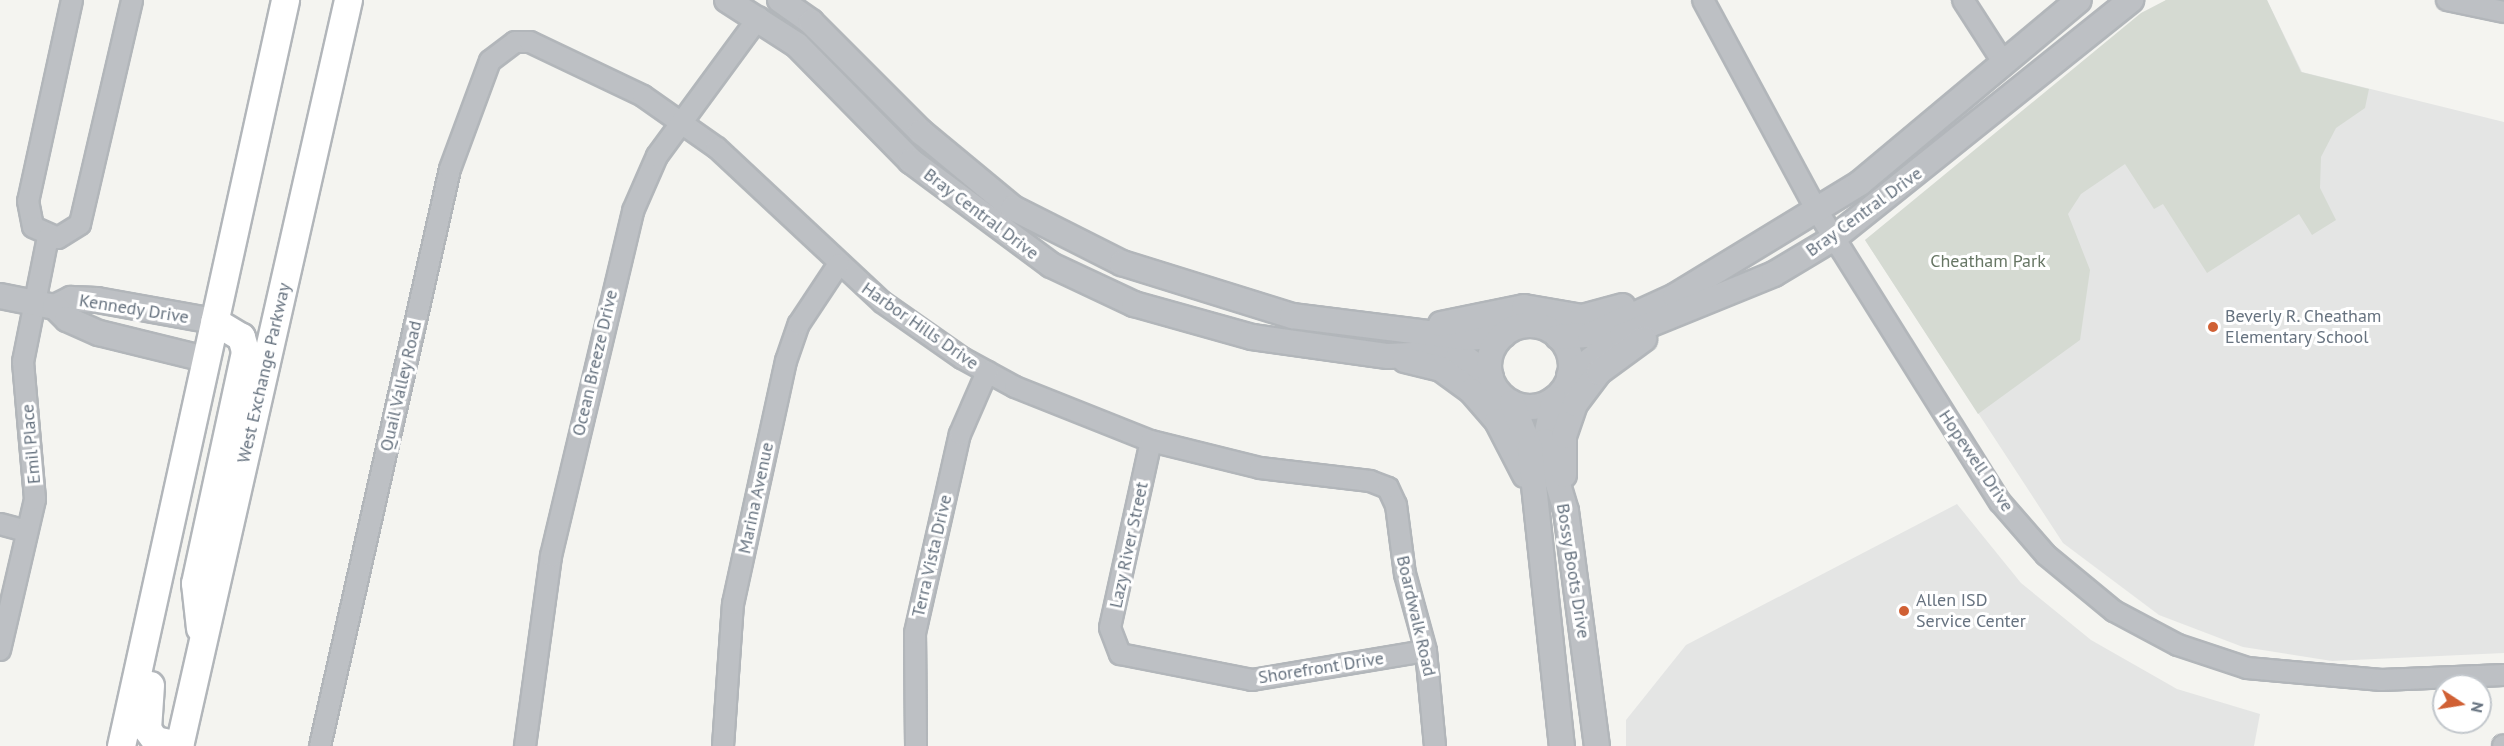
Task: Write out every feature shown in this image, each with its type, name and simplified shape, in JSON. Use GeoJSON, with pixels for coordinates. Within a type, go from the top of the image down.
{"type":"FeatureCollection","features":[{"type":"Feature","properties":{"kind":"main road"},"geometry":{"type":"LineString","coordinates":[[121,746],[285,0]]}},
{"type":"Feature","properties":{"kind":"main road","name":"West Exchange Parkway"},"geometry":{"type":"LineString","coordinates":[[180,746],[348,0]]}},
{"type":"Feature","properties":{"kind":"main road"},"geometry":{"type":"LineString","coordinates":[[202,646],[195,583],[245,351],[242,337],[214,321]]}},
{"type":"Feature","properties":{"kind":"main road"},"geometry":{"type":"LineString","coordinates":[[166,542],[172,578],[145,716],[155,740],[180,746]]}},
{"type":"Feature","properties":{"kind":"street"},"geometry":{"type":"LineString","coordinates":[[72,0],[31,188],[29,218],[48,237],[67,236],[80,224],[132,0]]}},
{"type":"Feature","properties":{"kind":"street","name":"Bray Central Drive"},"geometry":{"type":"LineString","coordinates":[[727,0],[759,17],[797,45],[911,161],[1051,265],[1134,304],[1252,337],[1388,356],[1459,353],[1491,377]]}},
{"type":"Feature","properties":{"kind":"street","name":"Bray Central Drive"},"geometry":{"type":"LineString","coordinates":[[780,0],[810,22],[921,132],[1013,208],[1122,263],[1240,304],[1334,323],[1403,328],[1468,338],[1504,335]]}},
{"type":"Feature","properties":{"kind":"street","name":"Hopewell Drive"},"geometry":{"type":"LineString","coordinates":[[1703,0],[1816,209],[2000,502],[2046,555],[2114,611],[2178,645],[2247,668],[2381,680],[2504,675]]}},
{"type":"Feature","properties":{"kind":"street"},"geometry":{"type":"LineString","coordinates":[[1963,0],[2003,62]]}},
{"type":"Feature","properties":{"kind":"street","name":"Bray Central Drive"},"geometry":{"type":"LineString","coordinates":[[1558,337],[1597,332],[1675,296],[1704,273],[1860,183],[2079,0]]}},
{"type":"Feature","properties":{"kind":"street","name":"Bray Central Drive"},"geometry":{"type":"LineString","coordinates":[[1569,376],[1622,336],[1709,303],[1774,274],[1834,238],[2131,0]]}},
{"type":"Feature","properties":{"kind":"street"},"geometry":{"type":"LineString","coordinates":[[2447,0],[2504,12]]}},
{"type":"Feature","properties":{"kind":"street","name":"Ocean Breeze Drive"},"geometry":{"type":"LineString","coordinates":[[525,746],[551,556],[621,249],[644,181],[681,123],[759,17]]}},
{"type":"Feature","properties":{"kind":"street","name":"Harbor Hills Drive"},"geometry":{"type":"LineString","coordinates":[[514,42],[530,42],[564,55],[681,123],[739,167],[838,265],[916,326],[987,372],[1083,417],[1151,441],[1260,468],[1370,481],[1388,488]]}},
{"type":"Feature","properties":{"kind":"street","name":"Quail Valley Road"},"geometry":{"type":"LineString","coordinates":[[320,746],[450,169],[490,61],[514,42]]}},
{"type":"Feature","properties":{"kind":"street","name":"Emil Place"},"geometry":{"type":"LineString","coordinates":[[0,650],[27,531],[35,479],[23,362],[46,305],[48,237]]}},
{"type":"Feature","properties":{"kind":"street","name":"Marina Avenue"},"geometry":{"type":"LineString","coordinates":[[723,746],[733,604],[786,361],[799,324],[838,265]]}},
{"type":"Feature","properties":{"kind":"street"},"geometry":{"type":"LineString","coordinates":[[1403,328],[1476,321],[1524,307],[1575,316],[1601,314],[1672,280],[1704,273]]}},
{"type":"Feature","properties":{"kind":"street","name":"Kennedy Drive"},"geometry":{"type":"LineString","coordinates":[[0,296],[46,305],[67,319],[99,333],[205,359]]}},
{"type":"Feature","properties":{"kind":"street","name":"Kennedy Drive"},"geometry":{"type":"LineString","coordinates":[[46,305],[71,299],[97,300],[214,321]]}},
{"type":"Feature","properties":{"kind":"street"},"geometry":{"type":"LineString","coordinates":[[1566,511],[1564,436],[1580,396],[1607,365],[1647,336],[1709,303]]}},
{"type":"Feature","properties":{"kind":"street"},"geometry":{"type":"LineString","coordinates":[[1528,325],[1558,337],[1570,358],[1569,376],[1554,399],[1534,407],[1512,403],[1491,377],[1492,351],[1504,335],[1528,325]]}},
{"type":"Feature","properties":{"kind":"street"},"geometry":{"type":"LineString","coordinates":[[1388,356],[1441,369],[1482,403],[1520,460],[1535,515]]}},
{"type":"Feature","properties":{"kind":"street","name":"Terra Vista Drive"},"geometry":{"type":"LineString","coordinates":[[916,746],[915,633],[960,434],[987,372]]}},
{"type":"Feature","properties":{"kind":"street","name":"Bossy Boots Drive"},"geometry":{"type":"LineString","coordinates":[[1554,399],[1545,441],[1566,511],[1597,746]]}},
{"type":"Feature","properties":{"kind":"street","name":"Bossy Boots Drive"},"geometry":{"type":"LineString","coordinates":[[1512,403],[1530,448],[1535,515],[1562,746]]}},
{"type":"Feature","properties":{"kind":"street","name":"Lazy River Street"},"geometry":{"type":"LineString","coordinates":[[1114,648],[1110,628],[1151,441]]}},
{"type":"Feature","properties":{"kind":"street","name":"Boardwalk Road"},"geometry":{"type":"LineString","coordinates":[[1388,488],[1396,505],[1405,573],[1426,651],[1435,746]]}},
{"type":"Feature","properties":{"kind":"street"},"geometry":{"type":"LineString","coordinates":[[0,524],[27,531]]}},
{"type":"Feature","properties":{"kind":"street","name":"Shorefront Drive"},"geometry":{"type":"LineString","coordinates":[[1114,648],[1128,658],[1252,680],[1426,651]]}},
{"type":"Feature","properties":{"kind":"shaded area","name":"Beverly R. Cheatham Elementary School"},"geometry":{"type":"Polygon","coordinates":[[[2166,0],[2267,0],[2302,72],[2504,122],[2504,653],[2332,661],[2243,647],[2159,615],[2063,543],[1865,240],[2166,0]]]}},
{"type":"Feature","properties":{"kind":"shaded area","name":"Allen ISD Service Center"},"geometry":{"type":"Polygon","coordinates":[[[1957,504],[2021,583],[2091,640],[2177,689],[2260,714],[2254,746],[1626,746],[1626,720],[1686,645],[1957,504]]]}},
{"type":"Feature","properties":{"kind":"green space","name":"Cheatham Park"},"geometry":{"type":"Polygon","coordinates":[[[2166,0],[2267,0],[2301,72],[2369,89],[2365,108],[2336,128],[2321,157],[2320,188],[2336,220],[2312,235],[2299,214],[2207,273],[2163,204],[2154,209],[2125,164],[2081,194],[2068,214],[2090,270],[2080,340],[1978,414],[1865,240],[2141,13],[2166,0]]]}},
{"type":"Feature","properties":{"kind":"place","name":"Beverly R. Cheatham Elementary School"},"geometry":{"type":"Point","coordinates":[2213,327]}},
{"type":"Feature","properties":{"kind":"place","name":"Allen ISD Service Center"},"geometry":{"type":"Point","coordinates":[1904,611]}}]}
